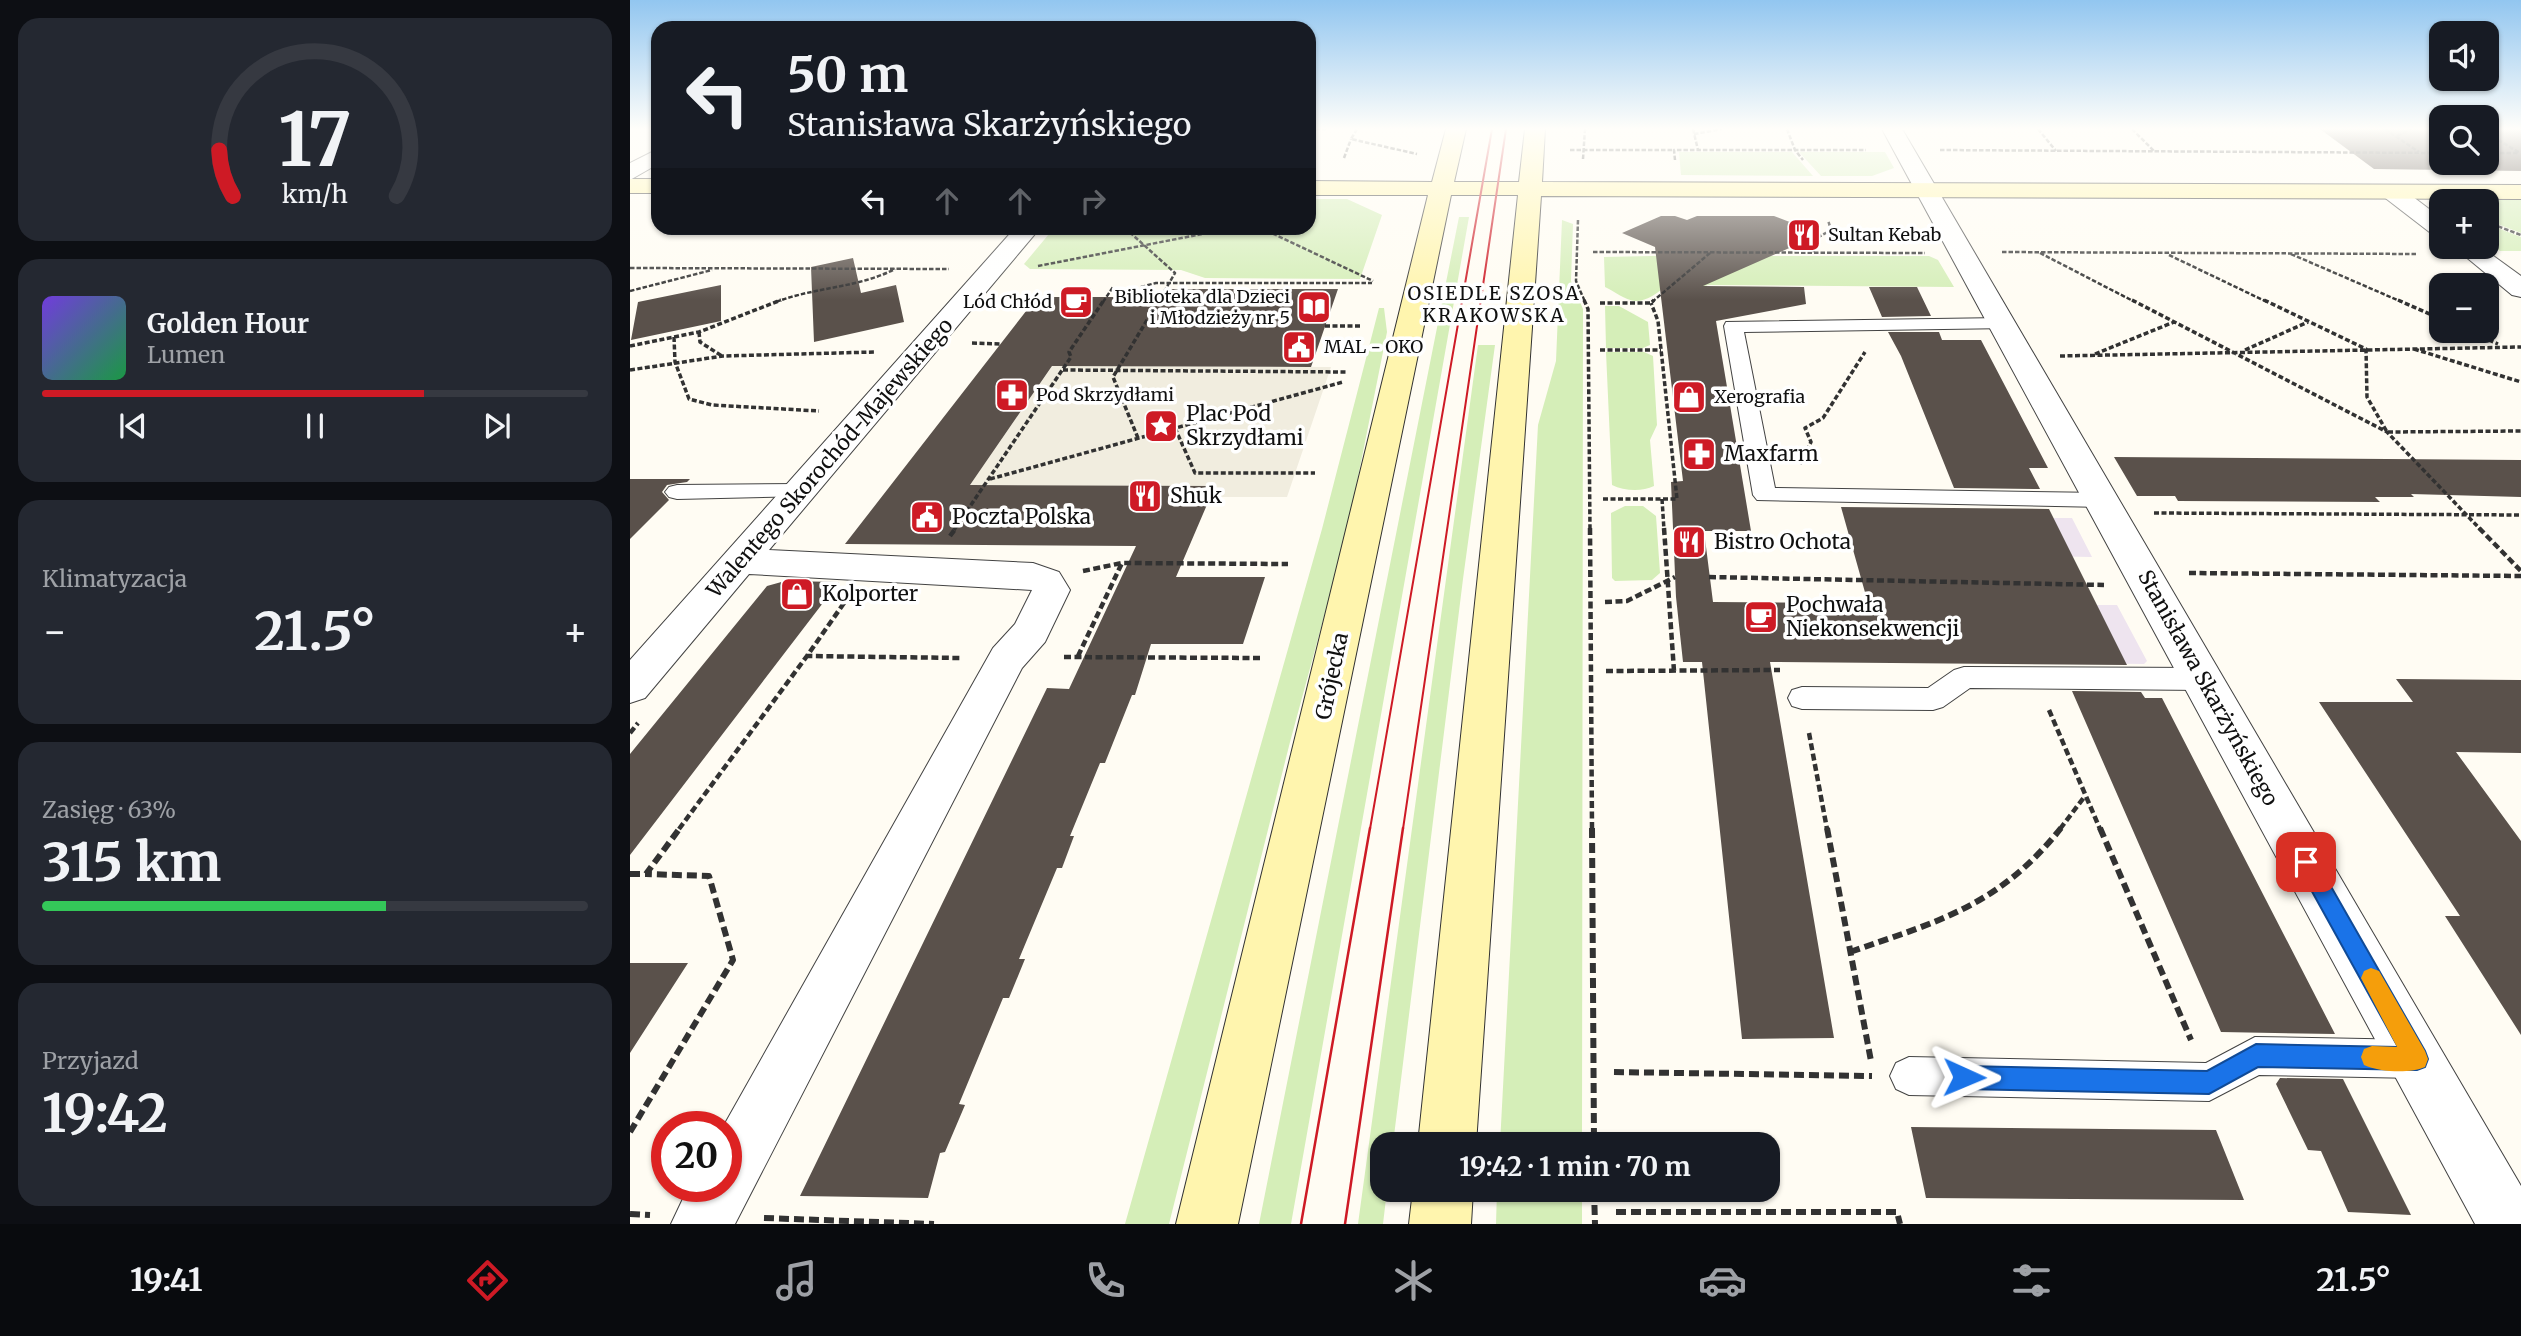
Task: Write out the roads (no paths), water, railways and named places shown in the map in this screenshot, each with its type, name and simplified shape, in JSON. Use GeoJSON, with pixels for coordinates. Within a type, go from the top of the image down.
{"type":"FeatureCollection","features":[{"type":"Feature","properties":{"kind":"main road"},"geometry":{"type":"LineString","coordinates":[[1316,188],[2521,192]]}},
{"type":"Feature","properties":{"kind":"main road","name":"Grójecka"},"geometry":{"type":"LineString","coordinates":[[1207,1224],[1441,188]]}},
{"type":"Feature","properties":{"kind":"main road"},"geometry":{"type":"LineString","coordinates":[[1448,1132],[1531,188]]}},
{"type":"Feature","properties":{"kind":"main road"},"geometry":{"type":"LineString","coordinates":[[1440,1224],[1442,1202]]}},
{"type":"Feature","properties":{"kind":"street","name":"Stanisława Skarżyńskiego"},"geometry":{"type":"LineString","coordinates":[[1924,186],[2107,506],[2509,1224]]}},
{"type":"Feature","properties":{"kind":"street"},"geometry":{"type":"LineString","coordinates":[[2392,192],[2429,220]]}},
{"type":"Feature","properties":{"kind":"street","name":"Walentego Skorochód-Majewskiego"},"geometry":{"type":"LineString","coordinates":[[630,687],[1022,235]]}},
{"type":"Feature","properties":{"kind":"street"},"geometry":{"type":"LineString","coordinates":[[2482,259],[2521,289]]}},
{"type":"Feature","properties":{"kind":"street"},"geometry":{"type":"LineString","coordinates":[[739,561],[1033,576],[1046,581],[1051,590],[1031,632],[1007,659],[742,1150]]}},
{"type":"Feature","properties":{"kind":"lane"},"geometry":{"type":"LineString","coordinates":[[2013,340],[1909,325],[1732,326],[1765,495],[2107,506]]}},
{"type":"Feature","properties":{"kind":"lane"},"geometry":{"type":"LineString","coordinates":[[677,492],[801,491]]}},
{"type":"Feature","properties":{"kind":"lane"},"geometry":{"type":"LineString","coordinates":[[1802,698],[1933,699],[1964,677],[2203,679]]}},
{"type":"Feature","properties":{"kind":"lane"},"geometry":{"type":"LineString","coordinates":[[1892,1076],[2209,1082],[2256,1056],[2417,1059]]}},
{"type":"Feature","properties":{"kind":"tram line"},"geometry":{"type":"LineString","coordinates":[[1370,829],[1482,186]]}},
{"type":"Feature","properties":{"kind":"tram line"},"geometry":{"type":"LineString","coordinates":[[1403,829],[1498,186]]}},
{"type":"Feature","properties":{"kind":"tram line"},"geometry":{"type":"LineString","coordinates":[[1301,1224],[1370,828]]}},
{"type":"Feature","properties":{"kind":"tram line"},"geometry":{"type":"LineString","coordinates":[[1345,1224],[1403,828]]}},
{"type":"Feature","properties":{"kind":"place","name":"Sultan Kebab"},"geometry":{"type":"Point","coordinates":[1804,235]}},
{"type":"Feature","properties":{"kind":"place","name":"Lód Chłód"},"geometry":{"type":"Point","coordinates":[1076,302]}},
{"type":"Feature","properties":{"kind":"place","name":"Biblioteka dla Dzieci i Młodzieży nr 5"},"geometry":{"type":"Point","coordinates":[1314,307]}},
{"type":"Feature","properties":{"kind":"place","name":"MAL - OKO"},"geometry":{"type":"Point","coordinates":[1299,347]}},
{"type":"Feature","properties":{"kind":"place","name":"Pod Skrzydłami"},"geometry":{"type":"Point","coordinates":[1012,395]}},
{"type":"Feature","properties":{"kind":"place","name":"Xerografia"},"geometry":{"type":"Point","coordinates":[1689,397]}},
{"type":"Feature","properties":{"kind":"place","name":"Plac Pod Skrzydłami"},"geometry":{"type":"Point","coordinates":[1161,426]}},
{"type":"Feature","properties":{"kind":"place","name":"Maxfarm"},"geometry":{"type":"Point","coordinates":[1699,454]}},
{"type":"Feature","properties":{"kind":"place","name":"Shuk"},"geometry":{"type":"Point","coordinates":[1145,496]}},
{"type":"Feature","properties":{"kind":"place","name":"Poczta Polska"},"geometry":{"type":"Point","coordinates":[927,517]}},
{"type":"Feature","properties":{"kind":"place","name":"Bistro Ochota"},"geometry":{"type":"Point","coordinates":[1689,542]}},
{"type":"Feature","properties":{"kind":"place","name":"Kolporter"},"geometry":{"type":"Point","coordinates":[797,594]}},
{"type":"Feature","properties":{"kind":"place","name":"Pochwała Niekonsekwencji"},"geometry":{"type":"Point","coordinates":[1761,617]}},
{"type":"Feature","properties":{"kind":"district","name":"OSIEDLE SZOSA KRAKOWSKA"},"geometry":{"type":"Point","coordinates":[1494,304]}}]}
